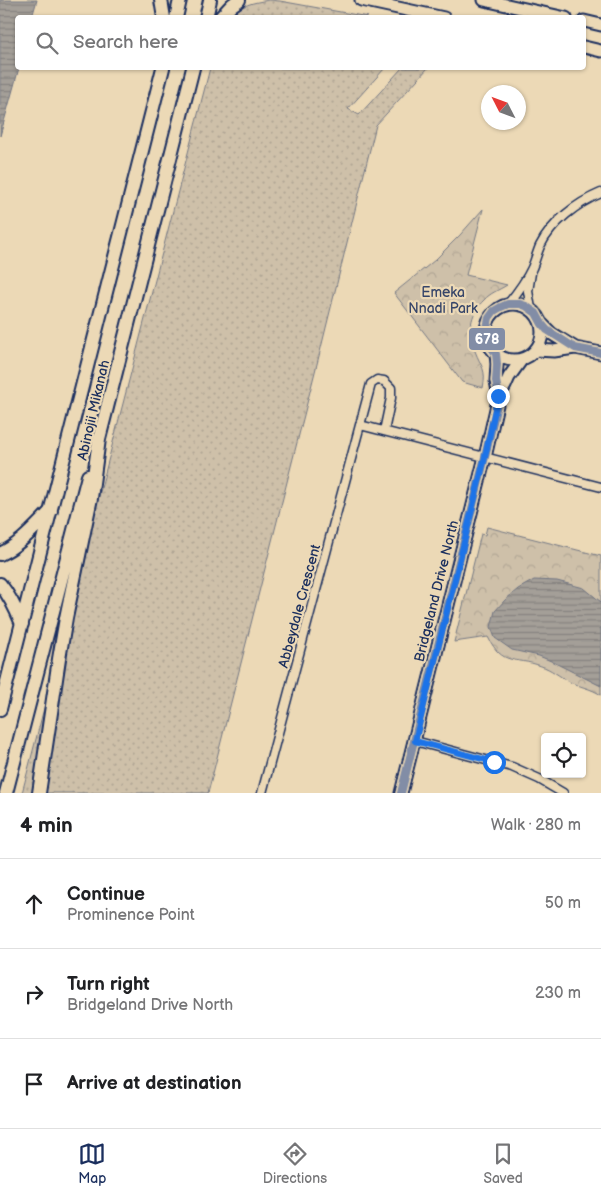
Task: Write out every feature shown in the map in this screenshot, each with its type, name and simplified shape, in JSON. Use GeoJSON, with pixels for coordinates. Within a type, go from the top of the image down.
{"type":"FeatureCollection","features":[{"type":"Feature","properties":{"kind":"main road"},"geometry":{"type":"LineString","coordinates":[[161,0],[164,15]]}},
{"type":"Feature","properties":{"kind":"main road"},"geometry":{"type":"LineString","coordinates":[[177,15],[180,0]]}},
{"type":"Feature","properties":{"kind":"main road"},"geometry":{"type":"LineString","coordinates":[[207,15],[210,0]]}},
{"type":"Feature","properties":{"kind":"main road"},"geometry":{"type":"LineString","coordinates":[[222,15],[239,0]]}},
{"type":"Feature","properties":{"kind":"main road","name":"Abinojii Mikanah"},"geometry":{"type":"LineString","coordinates":[[0,709],[162,70]]}},
{"type":"Feature","properties":{"kind":"main road","name":"Abinojii Mikanah"},"geometry":{"type":"LineString","coordinates":[[39,793],[60,651],[91,498],[99,439],[192,70]]}},
{"type":"Feature","properties":{"kind":"main road"},"geometry":{"type":"LineString","coordinates":[[6,793],[83,491],[99,439]]}},
{"type":"Feature","properties":{"kind":"main road"},"geometry":{"type":"LineString","coordinates":[[0,554],[22,540],[51,511]]}},
{"type":"Feature","properties":{"kind":"main road"},"geometry":{"type":"LineString","coordinates":[[0,584],[12,602],[22,624]]}},
{"type":"Feature","properties":{"kind":"street"},"geometry":{"type":"LineString","coordinates":[[362,0],[430,15]]}},
{"type":"Feature","properties":{"kind":"street"},"geometry":{"type":"LineString","coordinates":[[484,0],[552,15]]}},
{"type":"Feature","properties":{"kind":"street"},"geometry":{"type":"LineString","coordinates":[[586,21],[601,25]]}},
{"type":"Feature","properties":{"kind":"street"},"geometry":{"type":"LineString","coordinates":[[586,47],[601,51]]}},
{"type":"Feature","properties":{"kind":"street"},"geometry":{"type":"LineString","coordinates":[[531,309],[528,291],[532,268],[540,245],[550,231],[577,206],[601,193]]}},
{"type":"Feature","properties":{"kind":"street"},"geometry":{"type":"LineString","coordinates":[[508,304],[532,268]]}},
{"type":"Feature","properties":{"kind":"street"},"geometry":{"type":"LineString","coordinates":[[542,324],[541,342],[536,350],[522,359],[513,360],[496,354],[487,341],[486,325],[494,311],[508,304],[520,304],[536,313],[542,324],[552,334],[575,348]]}},
{"type":"Feature","properties":{"kind":"street"},"geometry":{"type":"LineString","coordinates":[[536,350],[554,351],[575,348],[601,353]]}},
{"type":"Feature","properties":{"kind":"street","name":"Bridgeland Drive North"},"geometry":{"type":"LineString","coordinates":[[401,793],[485,457],[498,396],[496,381],[498,364],[496,354]]}},
{"type":"Feature","properties":{"kind":"street","name":"Bridgeland Drive North"},"geometry":{"type":"LineString","coordinates":[[498,396],[522,359]]}},
{"type":"Feature","properties":{"kind":"street","name":"Abbeydale Crescent"},"geometry":{"type":"LineString","coordinates":[[262,793],[370,384],[377,380],[384,381],[391,388],[391,398],[384,431]]}},
{"type":"Feature","properties":{"kind":"street"},"geometry":{"type":"LineString","coordinates":[[360,425],[601,487]]}},
{"type":"Feature","properties":{"kind":"street"},"geometry":{"type":"LineString","coordinates":[[415,741],[512,767],[539,779],[563,793]]}},
{"type":"Feature","properties":{"kind":"green space"},"geometry":{"type":"Polygon","coordinates":[[[280,1],[357,15],[232,15],[239,9],[257,2],[280,1]]]}},
{"type":"Feature","properties":{"kind":"green space"},"geometry":{"type":"Polygon","coordinates":[[[209,70],[383,70],[348,109],[359,115],[400,70],[426,70],[376,125],[208,793],[22,793],[209,70]]]}},
{"type":"Feature","properties":{"kind":"green space","name":"Emeka Nnadi Park"},"geometry":{"type":"Polygon","coordinates":[[[483,209],[466,275],[507,285],[492,293],[479,305],[471,324],[471,338],[484,372],[483,388],[462,382],[394,293],[435,260],[483,209]]]}},
{"type":"Feature","properties":{"kind":"green space"},"geometry":{"type":"Polygon","coordinates":[[[487,527],[601,556],[601,695],[568,681],[545,667],[504,657],[493,646],[488,637],[454,642],[481,534],[485,535],[487,527]]]}},
{"type":"Feature","properties":{"kind":"shaded area"},"geometry":{"type":"Polygon","coordinates":[[[0,0],[37,0],[33,15],[15,15],[15,70],[18,70],[0,136],[0,0]]]}},
{"type":"Feature","properties":{"kind":"shaded area"},"geometry":{"type":"Polygon","coordinates":[[[534,580],[557,581],[584,588],[601,602],[601,686],[539,656],[512,650],[495,638],[491,627],[495,611],[518,589],[534,580]]]}},
{"type":"Feature","properties":{"kind":"transit line","name":"678"},"geometry":{"type":"LineString","coordinates":[[401,793],[499,396],[496,381],[496,354],[487,341],[486,333],[489,318],[494,311],[501,307],[508,304],[520,304],[536,313],[547,330],[575,348],[601,353]]}},
{"type":"Feature","properties":{"kind":"route"},"geometry":{"type":"LineString","coordinates":[[494,762],[415,741],[485,457],[498,396]]}}]}
